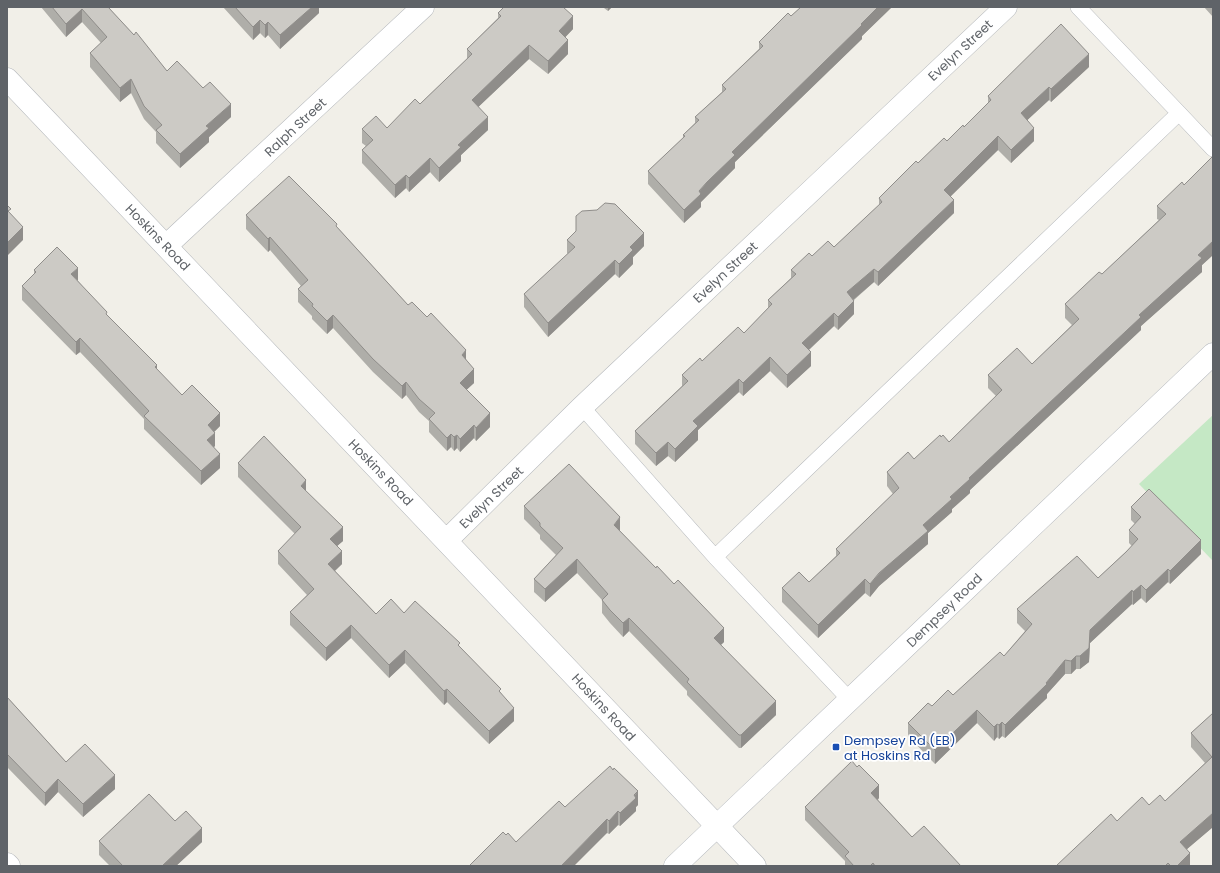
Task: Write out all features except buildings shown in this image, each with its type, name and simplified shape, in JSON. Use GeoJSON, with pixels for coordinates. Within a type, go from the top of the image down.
{"type":"FeatureCollection","features":[{"type":"Feature","properties":{"kind":"street","name":"Ralph Street"},"geometry":{"type":"LineString","coordinates":[[166,246],[423,7]]}},
{"type":"Feature","properties":{"kind":"street","name":"Evelyn Street"},"geometry":{"type":"LineString","coordinates":[[447,540],[582,407],[1006,7]]}},
{"type":"Feature","properties":{"kind":"street","name":"Hoskins Road"},"geometry":{"type":"LineString","coordinates":[[7,79],[447,540],[755,866]]}},
{"type":"Feature","properties":{"kind":"street","name":"Dempsey Road"},"geometry":{"type":"LineString","coordinates":[[675,866],[1213,354]]}},
{"type":"Feature","properties":{"kind":"lane"},"geometry":{"type":"LineString","coordinates":[[1078,7],[1213,149]]}},
{"type":"Feature","properties":{"kind":"lane"},"geometry":{"type":"LineString","coordinates":[[715,557],[1179,113]]}},
{"type":"Feature","properties":{"kind":"lane"},"geometry":{"type":"LineString","coordinates":[[582,407],[715,557],[850,699]]}},
{"type":"Feature","properties":{"kind":"green space"},"geometry":{"type":"Polygon","coordinates":[[[1213,415],[1213,561],[1139,484],[1213,415]]]}},
{"type":"Feature","properties":{"kind":"place","name":"Dempsey Rd (EB) at Hoskins Rd"},"geometry":{"type":"Point","coordinates":[836,747]}}]}
